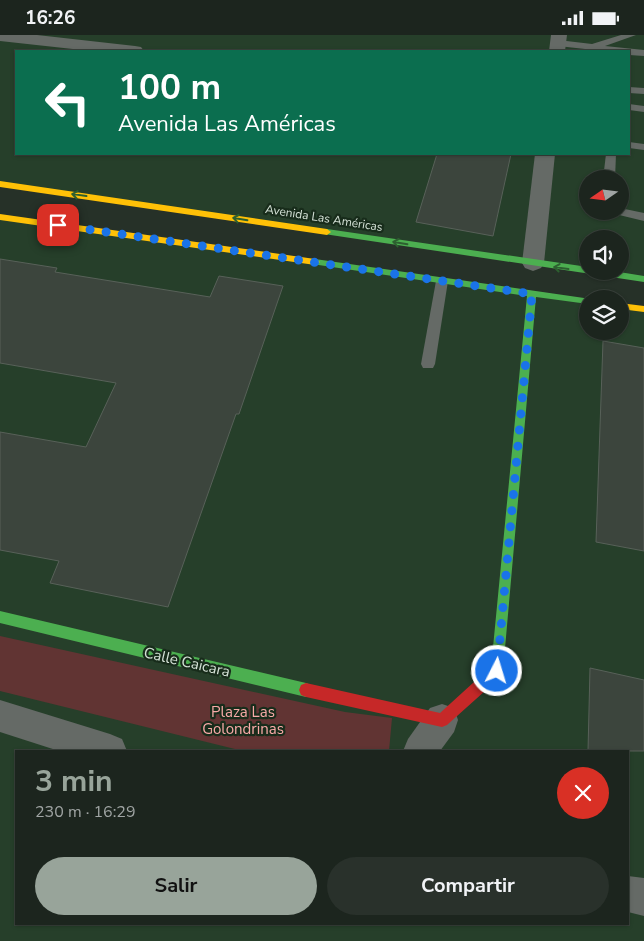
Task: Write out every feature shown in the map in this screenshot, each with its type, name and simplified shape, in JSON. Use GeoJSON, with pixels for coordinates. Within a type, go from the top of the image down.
{"type":"FeatureCollection","features":[{"type":"Feature","properties":{"kind":"main road","name":"Avenida Las Américas"},"geometry":{"type":"LineString","coordinates":[[0,184],[644,279]]}},
{"type":"Feature","properties":{"kind":"main road"},"geometry":{"type":"LineString","coordinates":[[0,217],[579,300]]}},
{"type":"Feature","properties":{"kind":"main road"},"geometry":{"type":"LineString","coordinates":[[442,720],[497,671],[532,294]]}},
{"type":"Feature","properties":{"kind":"main road"},"geometry":{"type":"LineString","coordinates":[[629,306],[644,309]]}},
{"type":"Feature","properties":{"kind":"main road","name":"Calle Caicara"},"geometry":{"type":"LineString","coordinates":[[0,617],[321,694],[375,703],[442,720]]}},
{"type":"Feature","properties":{"kind":"street"},"geometry":{"type":"LineString","coordinates":[[0,36],[126,50]]}},
{"type":"Feature","properties":{"kind":"street"},"geometry":{"type":"LineString","coordinates":[[533,263],[545,155]]}},
{"type":"Feature","properties":{"kind":"street"},"geometry":{"type":"LineString","coordinates":[[0,716],[107,750]]}},
{"type":"Feature","properties":{"kind":"street"},"geometry":{"type":"LineString","coordinates":[[421,750],[442,720]]}},
{"type":"Feature","properties":{"kind":"street"},"geometry":{"type":"LineString","coordinates":[[629,894],[644,897]]}},
{"type":"Feature","properties":{"kind":"lane"},"geometry":{"type":"LineString","coordinates":[[590,49],[632,35]]}},
{"type":"Feature","properties":{"kind":"lane"},"geometry":{"type":"LineString","coordinates":[[558,43],[590,49],[608,50]]}},
{"type":"Feature","properties":{"kind":"lane"},"geometry":{"type":"LineString","coordinates":[[630,51],[644,53]]}},
{"type":"Feature","properties":{"kind":"lane"},"geometry":{"type":"LineString","coordinates":[[630,90],[644,91]]}},
{"type":"Feature","properties":{"kind":"lane"},"geometry":{"type":"LineString","coordinates":[[630,107],[644,109]]}},
{"type":"Feature","properties":{"kind":"lane"},"geometry":{"type":"LineString","coordinates":[[630,145],[644,147]]}},
{"type":"Feature","properties":{"kind":"lane"},"geometry":{"type":"LineString","coordinates":[[610,170],[611,155]]}},
{"type":"Feature","properties":{"kind":"lane"},"geometry":{"type":"LineString","coordinates":[[629,213],[644,217]]}},
{"type":"Feature","properties":{"kind":"lane"},"geometry":{"type":"LineString","coordinates":[[428,364],[442,281]]}},
{"type":"Feature","properties":{"kind":"shaded area"},"geometry":{"type":"Polygon","coordinates":[[[0,35],[644,35],[644,279],[629,277],[629,230],[579,230],[579,270],[156,206],[0,185],[0,35]]]}},
{"type":"Feature","properties":{"kind":"shaded area"},"geometry":{"type":"Polygon","coordinates":[[[0,217],[579,298],[579,340],[629,340],[629,305],[644,307],[644,941],[0,941],[0,217]]]}},
{"type":"Feature","properties":{"kind":"green space","name":"Plaza Las Golondrinas"},"geometry":{"type":"Polygon","coordinates":[[[0,636],[345,712],[392,718],[389,750],[239,750],[0,691],[0,636]]]}},
{"type":"Feature","properties":{"kind":"building"},"geometry":{"type":"Polygon","coordinates":[[[437,155],[511,155],[493,236],[416,222],[437,155]]]}},
{"type":"Feature","properties":{"kind":"building"},"geometry":{"type":"Polygon","coordinates":[[[0,259],[57,268],[55,272],[210,297],[219,276],[283,286],[239,414],[236,414],[168,607],[50,583],[59,561],[0,550],[0,432],[86,447],[116,383],[0,363],[0,259]]]}},
{"type":"Feature","properties":{"kind":"building"},"geometry":{"type":"Polygon","coordinates":[[[603,341],[644,348],[644,551],[596,542],[603,341]]]}},
{"type":"Feature","properties":{"kind":"building"},"geometry":{"type":"Polygon","coordinates":[[[590,668],[644,680],[644,751],[588,750],[590,668]]]}},
{"type":"Feature","properties":{"kind":"traffic: fast"},"geometry":{"type":"LineString","coordinates":[[327,232],[644,279]]}},
{"type":"Feature","properties":{"kind":"traffic: fast"},"geometry":{"type":"LineString","coordinates":[[315,262],[579,300]]}},
{"type":"Feature","properties":{"kind":"traffic: fast"},"geometry":{"type":"LineString","coordinates":[[490,677],[497,671],[532,294]]}},
{"type":"Feature","properties":{"kind":"traffic: fast"},"geometry":{"type":"LineString","coordinates":[[0,617],[306,690]]}},
{"type":"Feature","properties":{"kind":"traffic: slow"},"geometry":{"type":"LineString","coordinates":[[0,184],[327,232]]}},
{"type":"Feature","properties":{"kind":"traffic: slow"},"geometry":{"type":"LineString","coordinates":[[0,217],[315,262]]}},
{"type":"Feature","properties":{"kind":"traffic: slow"},"geometry":{"type":"LineString","coordinates":[[629,307],[644,309]]}},
{"type":"Feature","properties":{"kind":"traffic: jam"},"geometry":{"type":"LineString","coordinates":[[306,690],[442,720],[490,677]]}},
{"type":"Feature","properties":{"kind":"route"},"geometry":{"type":"LineString","coordinates":[[58,225],[532,294],[497,671]]}}]}
